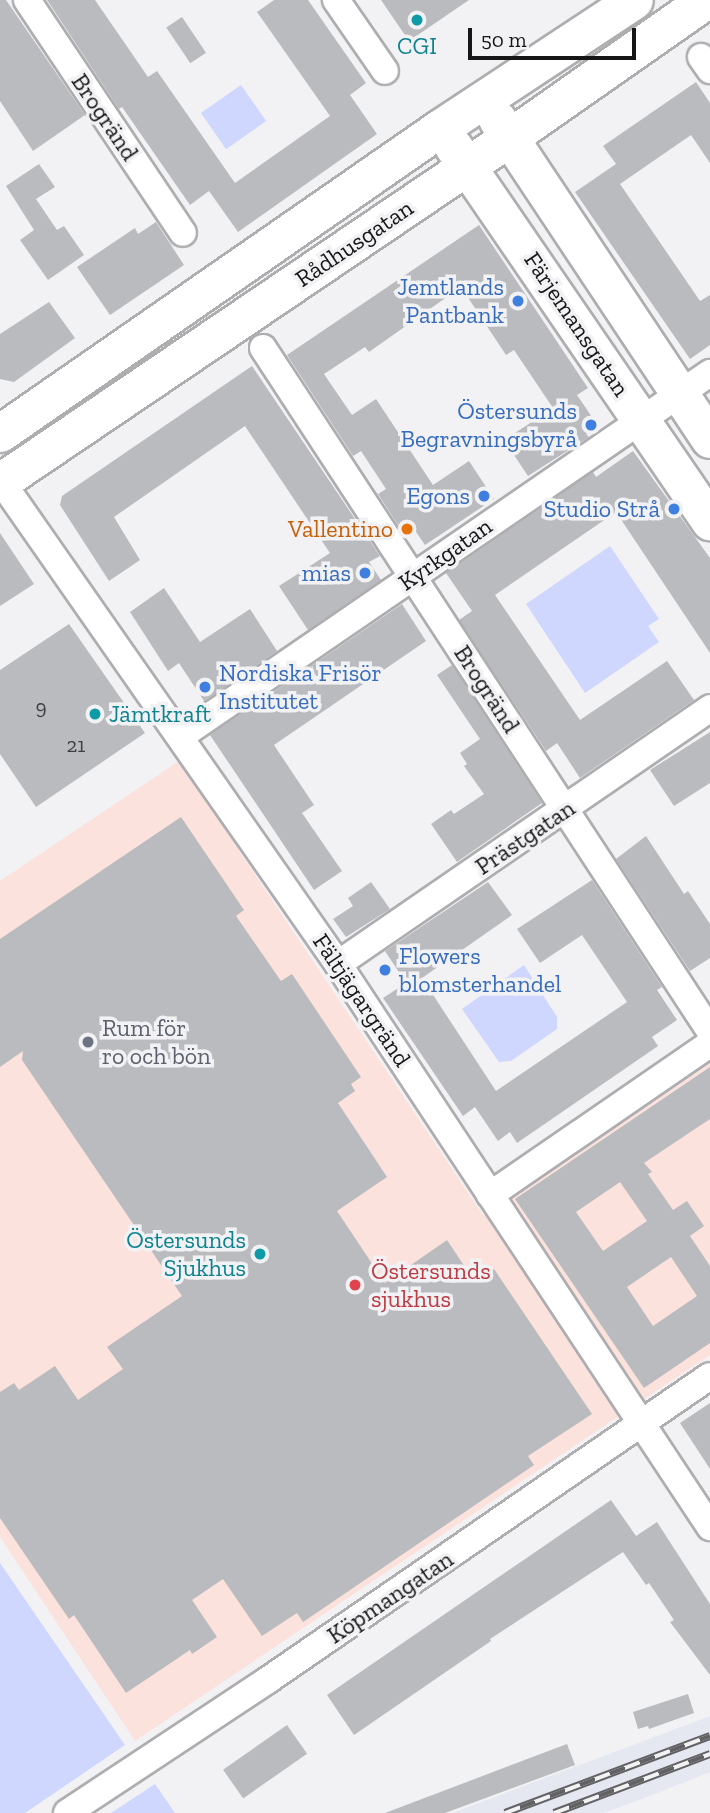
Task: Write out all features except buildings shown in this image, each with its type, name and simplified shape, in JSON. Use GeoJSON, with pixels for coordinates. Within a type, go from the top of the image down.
{"type":"FeatureCollection","features":[{"type":"Feature","properties":{"kind":"main road","name":"Rådhusgatan"},"geometry":{"type":"LineString","coordinates":[[0,433],[440,128],[634,0]]}},
{"type":"Feature","properties":{"kind":"main road","name":"Rådhusgatan"},"geometry":{"type":"LineString","coordinates":[[1,482],[510,137],[706,0]]}},
{"type":"Feature","properties":{"kind":"main road","name":"Färjemansgatan"},"geometry":{"type":"LineString","coordinates":[[484,101],[710,439]]}},
{"type":"Feature","properties":{"kind":"main road","name":"Färjemansgatan"},"geometry":{"type":"LineString","coordinates":[[440,128],[710,521]]}},
{"type":"Feature","properties":{"kind":"street","name":"Brogränd"},"geometry":{"type":"LineString","coordinates":[[27,0],[183,233]]}},
{"type":"Feature","properties":{"kind":"street"},"geometry":{"type":"LineString","coordinates":[[337,0],[385,71]]}},
{"type":"Feature","properties":{"kind":"street","name":"Brogränd"},"geometry":{"type":"LineString","coordinates":[[263,348],[505,714],[563,811],[710,1031]]}},
{"type":"Feature","properties":{"kind":"street","name":"Kyrkgatan"},"geometry":{"type":"LineString","coordinates":[[181,736],[710,373]]}},
{"type":"Feature","properties":{"kind":"street","name":"Fältjägargränd"},"geometry":{"type":"LineString","coordinates":[[1,482],[338,964],[710,1527]]}},
{"type":"Feature","properties":{"kind":"street","name":"Prästgatan"},"geometry":{"type":"LineString","coordinates":[[338,964],[710,708]]}},
{"type":"Feature","properties":{"kind":"street"},"geometry":{"type":"LineString","coordinates":[[490,1195],[710,1044]]}},
{"type":"Feature","properties":{"kind":"street","name":"Köpmangatan"},"geometry":{"type":"LineString","coordinates":[[67,1813],[268,1680],[710,1376]]}},
{"type":"Feature","properties":{"kind":"shaded area"},"geometry":{"type":"Polygon","coordinates":[[[241,85],[266,121],[226,149],[201,113],[241,85]]]}},
{"type":"Feature","properties":{"kind":"shaded area"},"geometry":{"type":"Polygon","coordinates":[[[610,546],[659,619],[648,626],[659,642],[585,693],[526,604],[610,546]]]}},
{"type":"Feature","properties":{"kind":"shaded area","name":"Östersunds sjukhus"},"geometry":{"type":"Polygon","coordinates":[[[179,761],[483,1215],[710,1057],[710,1355],[135,1741],[0,1537],[0,881],[179,761]]]}},
{"type":"Feature","properties":{"kind":"shaded area"},"geometry":{"type":"Polygon","coordinates":[[[524,965],[557,1017],[557,1029],[511,1061],[499,1062],[462,1009],[524,965]]]}},
{"type":"Feature","properties":{"kind":"shaded area"},"geometry":{"type":"Polygon","coordinates":[[[0,1563],[125,1745],[25,1813],[0,1813],[0,1563]]]}},
{"type":"Feature","properties":{"kind":"shaded area"},"geometry":{"type":"Polygon","coordinates":[[[710,1716],[710,1772],[642,1799],[603,1813],[452,1813],[710,1716]]]}},
{"type":"Feature","properties":{"kind":"shaded area"},"geometry":{"type":"Polygon","coordinates":[[[155,1784],[175,1813],[111,1813],[155,1784]]]}},
{"type":"Feature","properties":{"kind":"railway"},"geometry":{"type":"LineString","coordinates":[[505,1813],[710,1736]]}},
{"type":"Feature","properties":{"kind":"railway"},"geometry":{"type":"LineString","coordinates":[[554,1813],[710,1754]]}},
{"type":"Feature","properties":{"kind":"place","name":"CGI"},"geometry":{"type":"Point","coordinates":[417,20]}},
{"type":"Feature","properties":{"kind":"place","name":"Jemtlands Pantbank"},"geometry":{"type":"Point","coordinates":[518,301]}},
{"type":"Feature","properties":{"kind":"place","name":"Östersunds Begravningsbyrå"},"geometry":{"type":"Point","coordinates":[591,425]}},
{"type":"Feature","properties":{"kind":"place","name":"Egons"},"geometry":{"type":"Point","coordinates":[484,496]}},
{"type":"Feature","properties":{"kind":"place","name":"Studio Strå"},"geometry":{"type":"Point","coordinates":[674,509]}},
{"type":"Feature","properties":{"kind":"place","name":"Vallentino"},"geometry":{"type":"Point","coordinates":[407,529]}},
{"type":"Feature","properties":{"kind":"place","name":"mias"},"geometry":{"type":"Point","coordinates":[365,573]}},
{"type":"Feature","properties":{"kind":"place","name":"Nordiska Frisör Institutet"},"geometry":{"type":"Point","coordinates":[205,687]}},
{"type":"Feature","properties":{"kind":"place","name":"Jämtkraft"},"geometry":{"type":"Point","coordinates":[95,714]}},
{"type":"Feature","properties":{"kind":"place","name":"Flowers blomsterhandel"},"geometry":{"type":"Point","coordinates":[385,970]}},
{"type":"Feature","properties":{"kind":"place","name":"Rum för ro och bön"},"geometry":{"type":"Point","coordinates":[88,1042]}},
{"type":"Feature","properties":{"kind":"place","name":"Östersunds Sjukhus"},"geometry":{"type":"Point","coordinates":[260,1254]}},
{"type":"Feature","properties":{"kind":"place","name":"Östersunds sjukhus"},"geometry":{"type":"Point","coordinates":[355,1285]}}]}
